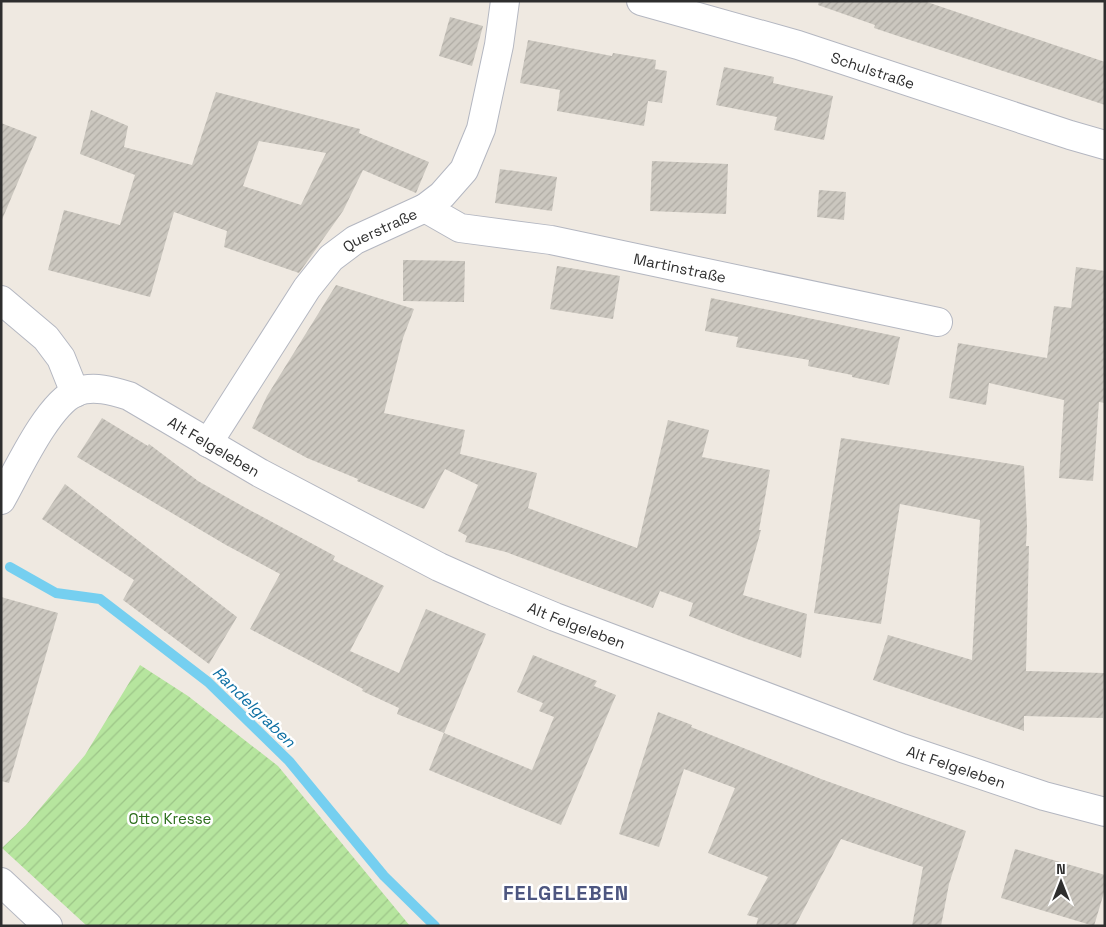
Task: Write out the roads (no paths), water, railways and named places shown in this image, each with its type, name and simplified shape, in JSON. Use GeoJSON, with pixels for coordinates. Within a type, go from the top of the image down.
{"type":"FeatureCollection","features":[{"type":"Feature","properties":{"kind":"street","name":"Querstraße"},"geometry":{"type":"LineString","coordinates":[[208,443],[307,288],[331,258],[355,240],[425,208],[442,195],[464,170],[481,129],[499,45],[505,1]]}},
{"type":"Feature","properties":{"kind":"street","name":"Schulstraße"},"geometry":{"type":"LineString","coordinates":[[641,1],[798,45],[1105,145]]}},
{"type":"Feature","properties":{"kind":"street","name":"Martinstraße"},"geometry":{"type":"LineString","coordinates":[[425,208],[460,228],[551,240],[938,322]]}},
{"type":"Feature","properties":{"kind":"street"},"geometry":{"type":"LineString","coordinates":[[1,300],[46,338],[62,358],[76,393],[63,401],[54,411],[1,500]]}},
{"type":"Feature","properties":{"kind":"street","name":"Alt Felgeleben"},"geometry":{"type":"LineString","coordinates":[[76,393],[88,389],[100,389],[129,396],[260,473],[439,567],[554,617],[902,748],[1044,796],[1105,812]]}},
{"type":"Feature","properties":{"kind":"street"},"geometry":{"type":"LineString","coordinates":[[1,882],[48,926]]}},
{"type":"Feature","properties":{"kind":"waterway","name":"Randelgraben"},"geometry":{"type":"LineString","coordinates":[[10,567],[56,593],[100,599],[208,682],[289,761],[384,876],[435,926]]}},
{"type":"Feature","properties":{"kind":"district","name":"FELGELEBEN"},"geometry":{"type":"Point","coordinates":[566,893]}},
{"type":"Feature","properties":{"kind":"park label","name":"Otto Kresse"},"geometry":{"type":"Point","coordinates":[170,818]}}]}
